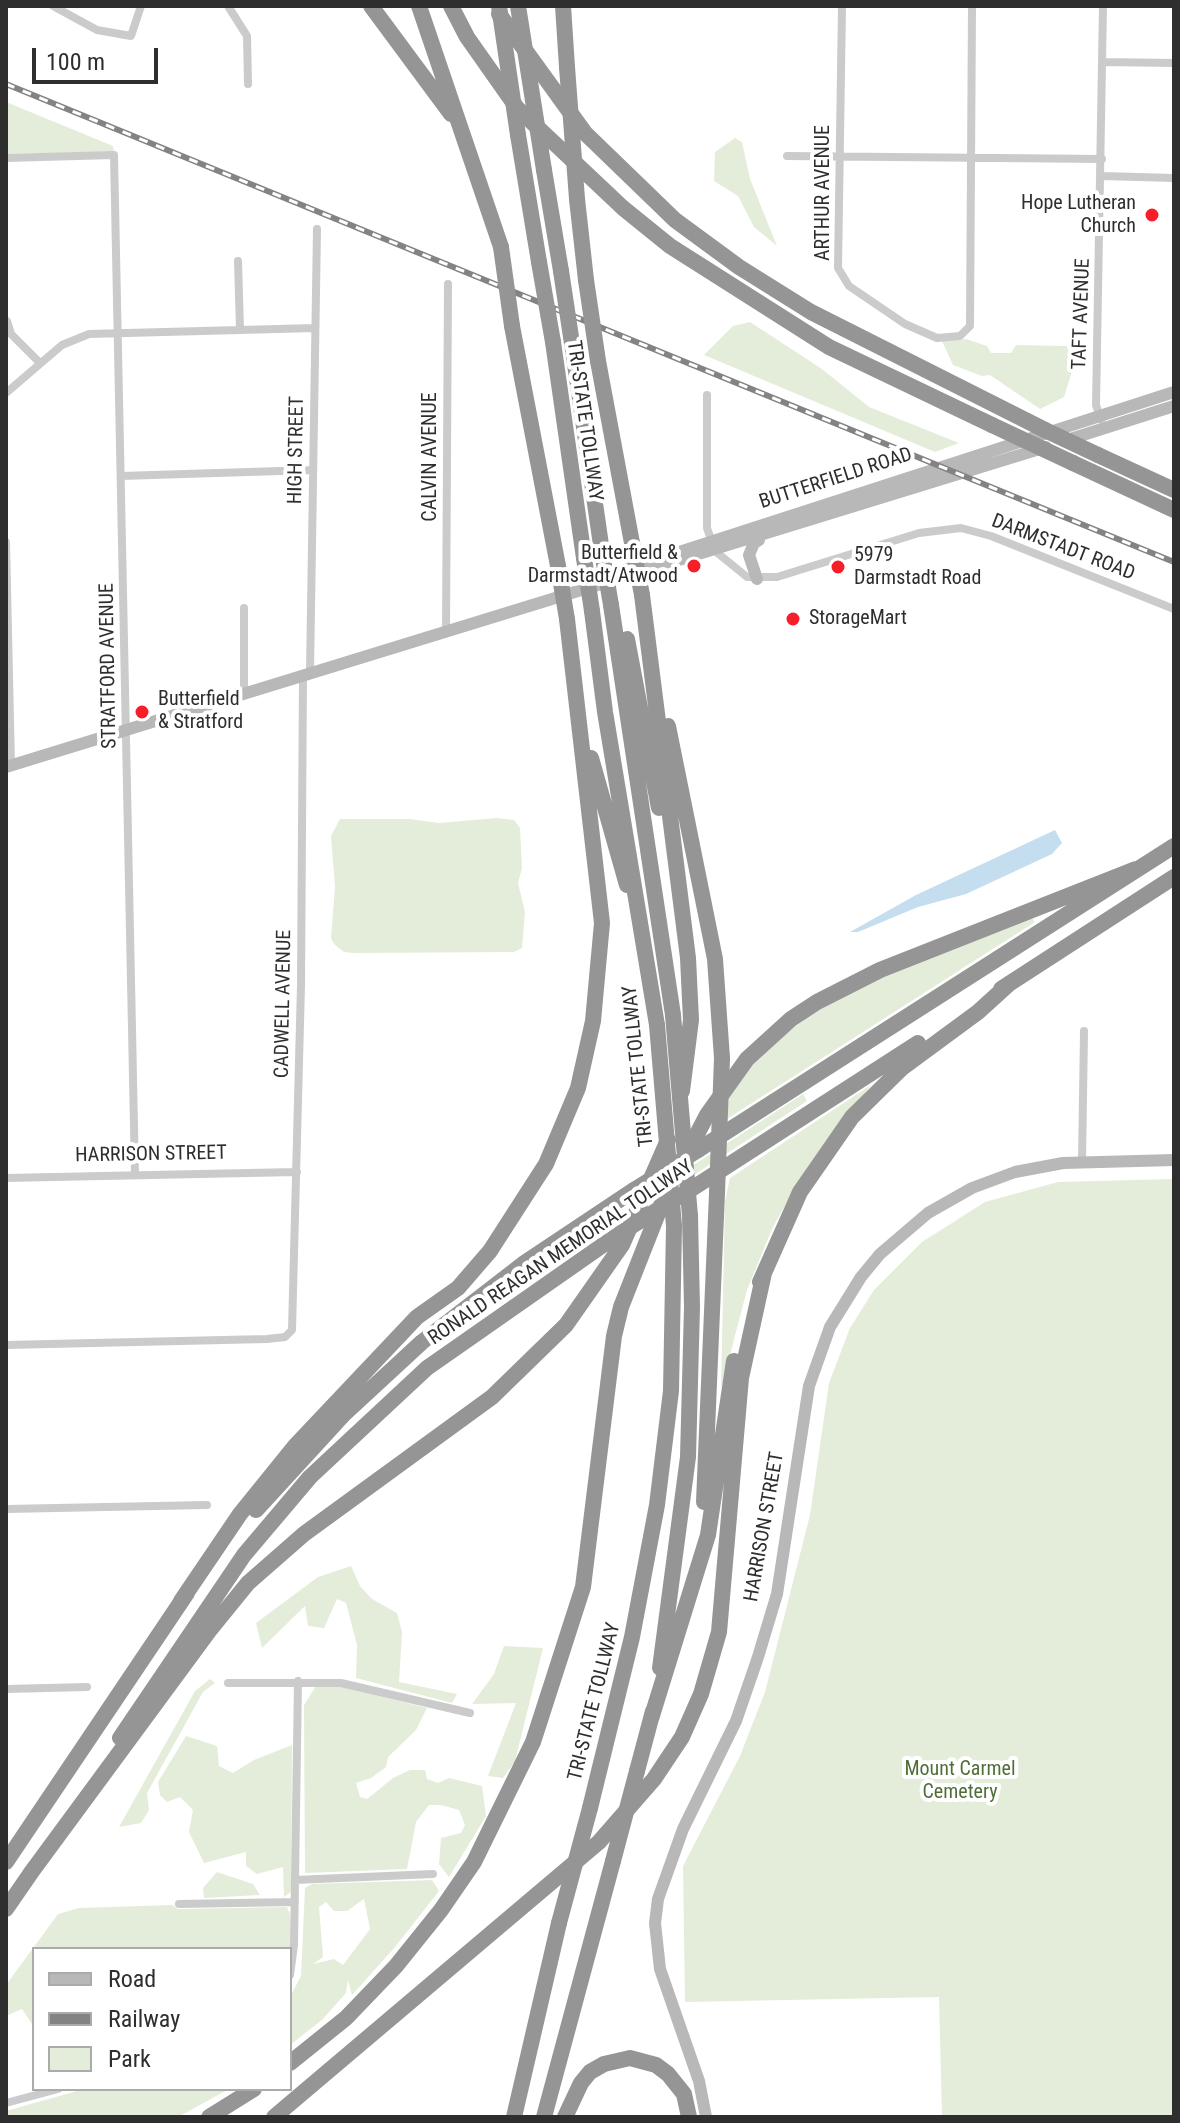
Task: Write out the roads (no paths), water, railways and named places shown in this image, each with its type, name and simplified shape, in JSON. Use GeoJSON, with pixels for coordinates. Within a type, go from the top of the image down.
{"type":"FeatureCollection","features":[{"type":"Feature","properties":{"kind":"highway"},"geometry":{"type":"LineString","coordinates":[[371,6],[459,126]]}},
{"type":"Feature","properties":{"kind":"highway"},"geometry":{"type":"LineString","coordinates":[[451,6],[467,37],[517,108],[623,208],[670,246],[829,347],[1174,510]]}},
{"type":"Feature","properties":{"kind":"highway"},"geometry":{"type":"LineString","coordinates":[[496,6],[585,133],[675,220],[739,267],[811,312],[1019,417],[1174,490]]}},
{"type":"Feature","properties":{"kind":"highway","name":"TRI-STATE TOLLWAY"},"geometry":{"type":"LineString","coordinates":[[496,6],[553,342],[605,712],[645,939],[657,1025],[674,1226],[671,1391],[657,1505],[632,1637],[559,1923],[514,2117]]}},
{"type":"Feature","properties":{"kind":"highway","name":"TRI-STATE TOLLWAY"},"geometry":{"type":"LineString","coordinates":[[518,6],[594,493],[616,603],[673,1015],[690,1216],[692,1307],[688,1457],[668,1624],[651,1719],[544,2117]]}},
{"type":"Feature","properties":{"kind":"highway"},"geometry":{"type":"LineString","coordinates":[[563,6],[577,199],[598,361],[715,959],[722,1058],[717,1193],[705,1488],[689,1602]]}},
{"type":"Feature","properties":{"kind":"highway"},"geometry":{"type":"LineString","coordinates":[[181,1601],[240,1514],[295,1446],[417,1317],[458,1288],[490,1251],[546,1164],[578,1088],[593,1021],[602,923],[567,619],[512,326],[501,247],[459,126],[425,7]]}},
{"type":"Feature","properties":{"kind":"highway"},"geometry":{"type":"LineString","coordinates":[[425,7],[467,37]]}},
{"type":"Feature","properties":{"kind":"highway"},"geometry":{"type":"LineString","coordinates":[[30,1874],[209,1631],[248,1583],[304,1534],[517,1376],[566,1325],[622,1245],[671,1132],[684,1082],[691,1020],[683,927],[642,595]]}},
{"type":"Feature","properties":{"kind":"highway"},"geometry":{"type":"LineString","coordinates":[[616,603],[683,927]]}},
{"type":"Feature","properties":{"kind":"highway"},"geometry":{"type":"LineString","coordinates":[[578,710],[645,939]]}},
{"type":"Feature","properties":{"kind":"highway","name":"RONALD REAGAN MEMORIAL TOLLWAY"},"geometry":{"type":"LineString","coordinates":[[6,1862],[181,1601],[302,1458],[390,1370],[488,1289],[634,1190],[1174,846]]}},
{"type":"Feature","properties":{"kind":"highway"},"geometry":{"type":"LineString","coordinates":[[292,2061],[346,2018],[396,1966],[441,1910],[481,1849],[533,1742],[583,1587],[596,1501],[611,1359],[621,1307],[650,1226],[707,1115],[732,1075],[791,1019],[849,985],[1007,922],[1112,875],[1136,869]]}},
{"type":"Feature","properties":{"kind":"highway","name":"RONALD REAGAN MEMORIAL TOLLWAY"},"geometry":{"type":"LineString","coordinates":[[6,1909],[208,1605],[269,1524],[310,1477],[427,1368],[613,1238],[1174,877]]}},
{"type":"Feature","properties":{"kind":"highway"},"geometry":{"type":"LineString","coordinates":[[651,1719],[708,1535],[731,1374],[746,1318],[800,1192],[852,1117],[902,1068],[978,1012],[1010,983]]}},
{"type":"Feature","properties":{"kind":"highway"},"geometry":{"type":"LineString","coordinates":[[274,2117],[599,1842],[654,1779],[682,1737],[701,1694],[719,1632],[741,1378],[764,1273]]}},
{"type":"Feature","properties":{"kind":"highway"},"geometry":{"type":"LineString","coordinates":[[565,2117],[581,2083],[590,2072],[604,2064],[630,2058],[656,2065],[668,2074],[684,2094],[689,2117]]}},
{"type":"Feature","properties":{"kind":"highway"},"geometry":{"type":"LineString","coordinates":[[209,2117],[251,2091]]}},
{"type":"Feature","properties":{"kind":"main road","name":"BUTTERFIELD ROAD"},"geometry":{"type":"LineString","coordinates":[[9,766],[512,609],[522,602],[713,546],[1174,392]]}},
{"type":"Feature","properties":{"kind":"main road","name":"BUTTERFIELD ROAD"},"geometry":{"type":"LineString","coordinates":[[713,546],[765,536],[1174,406]]}},
{"type":"Feature","properties":{"kind":"main road"},"geometry":{"type":"LineString","coordinates":[[757,579],[749,555],[754,543],[765,536]]}},
{"type":"Feature","properties":{"kind":"main road","name":"HARRISON STREET"},"geometry":{"type":"LineString","coordinates":[[706,2117],[699,2081],[660,1969],[655,1923],[658,1899],[683,1829],[736,1721],[769,1619],[783,1558],[803,1414],[818,1354],[843,1303],[880,1254],[928,1213],[972,1188],[1015,1172],[1082,1162],[1174,1160]]}},
{"type":"Feature","properties":{"kind":"street"},"geometry":{"type":"LineString","coordinates":[[53,6],[97,30],[131,36],[141,6]]}},
{"type":"Feature","properties":{"kind":"street"},"geometry":{"type":"LineString","coordinates":[[228,6],[247,36],[248,84]]}},
{"type":"Feature","properties":{"kind":"street","name":"ARTHUR AVENUE"},"geometry":{"type":"LineString","coordinates":[[842,6],[838,268],[849,286],[905,324],[937,338],[960,336],[970,326],[970,159]]}},
{"type":"Feature","properties":{"kind":"street"},"geometry":{"type":"LineString","coordinates":[[970,159],[972,6]]}},
{"type":"Feature","properties":{"kind":"street","name":"TAFT AVENUE"},"geometry":{"type":"LineString","coordinates":[[1103,6],[1096,405],[1103,429]]}},
{"type":"Feature","properties":{"kind":"street"},"geometry":{"type":"LineString","coordinates":[[1102,62],[1174,63]]}},
{"type":"Feature","properties":{"kind":"street","name":"STRATFORD AVENUE"},"geometry":{"type":"LineString","coordinates":[[6,158],[114,155],[135,1175]]}},
{"type":"Feature","properties":{"kind":"street"},"geometry":{"type":"LineString","coordinates":[[787,156],[1102,159]]}},
{"type":"Feature","properties":{"kind":"street"},"geometry":{"type":"LineString","coordinates":[[1102,176],[1174,178]]}},
{"type":"Feature","properties":{"kind":"street","name":"HIGH STREET"},"geometry":{"type":"LineString","coordinates":[[307,672],[317,229]]}},
{"type":"Feature","properties":{"kind":"street"},"geometry":{"type":"LineString","coordinates":[[238,261],[240,329]]}},
{"type":"Feature","properties":{"kind":"street","name":"CALVIN AVENUE"},"geometry":{"type":"LineString","coordinates":[[446,629],[448,284]]}},
{"type":"Feature","properties":{"kind":"street"},"geometry":{"type":"LineString","coordinates":[[7,321],[11,334],[40,363]]}},
{"type":"Feature","properties":{"kind":"street"},"geometry":{"type":"LineString","coordinates":[[6,393],[62,345],[79,337],[118,332],[315,328]]}},
{"type":"Feature","properties":{"kind":"street"},"geometry":{"type":"LineString","coordinates":[[707,395],[705,519],[713,546],[738,572],[757,579]]}},
{"type":"Feature","properties":{"kind":"street"},"geometry":{"type":"LineString","coordinates":[[121,476],[312,470]]}},
{"type":"Feature","properties":{"kind":"street","name":"DARMSTADT ROAD"},"geometry":{"type":"LineString","coordinates":[[757,579],[777,577],[919,533],[961,528],[991,536],[1174,609]]}},
{"type":"Feature","properties":{"kind":"street"},"geometry":{"type":"LineString","coordinates":[[6,542],[9,766]]}},
{"type":"Feature","properties":{"kind":"street"},"geometry":{"type":"LineString","coordinates":[[244,608],[244,691]]}},
{"type":"Feature","properties":{"kind":"street","name":"CADWELL AVENUE"},"geometry":{"type":"LineString","coordinates":[[6,1345],[267,1339],[289,1335],[293,1323],[307,672]]}},
{"type":"Feature","properties":{"kind":"street"},"geometry":{"type":"LineString","coordinates":[[1082,1162],[1084,1031]]}},
{"type":"Feature","properties":{"kind":"street","name":"HARRISON STREET"},"geometry":{"type":"LineString","coordinates":[[6,1178],[297,1172]]}},
{"type":"Feature","properties":{"kind":"street"},"geometry":{"type":"LineString","coordinates":[[6,1509],[207,1505]]}},
{"type":"Feature","properties":{"kind":"street"},"geometry":{"type":"LineString","coordinates":[[292,1947],[298,1681]]}},
{"type":"Feature","properties":{"kind":"street"},"geometry":{"type":"LineString","coordinates":[[228,1683],[341,1683],[470,1713]]}},
{"type":"Feature","properties":{"kind":"street"},"geometry":{"type":"LineString","coordinates":[[6,1689],[87,1687]]}},
{"type":"Feature","properties":{"kind":"street"},"geometry":{"type":"LineString","coordinates":[[295,1880],[433,1874]]}},
{"type":"Feature","properties":{"kind":"street"},"geometry":{"type":"LineString","coordinates":[[179,1904],[295,1902]]}},
{"type":"Feature","properties":{"kind":"street"},"geometry":{"type":"LineString","coordinates":[[6,2103],[51,2091]]}},
{"type":"Feature","properties":{"kind":"water"},"geometry":{"type":"Polygon","coordinates":[[[1055,830],[1062,843],[1052,854],[966,894],[918,907],[858,932],[850,932],[916,895],[1055,830]]]}},
{"type":"Feature","properties":{"kind":"railway"},"geometry":{"type":"LineString","coordinates":[[6,84],[1174,562]]}},
{"type":"Feature","properties":{"kind":"place","name":"Hope Lutheran Church"},"geometry":{"type":"Point","coordinates":[1152,215]}},
{"type":"Feature","properties":{"kind":"place","name":"Butterfield & Darmstadt/Atwood"},"geometry":{"type":"Point","coordinates":[694,566]}},
{"type":"Feature","properties":{"kind":"place","name":"5979 Darmstadt Road"},"geometry":{"type":"Point","coordinates":[838,567]}},
{"type":"Feature","properties":{"kind":"place","name":"StorageMart"},"geometry":{"type":"Point","coordinates":[793,619]}},
{"type":"Feature","properties":{"kind":"place","name":"Butterfield & Stratford"},"geometry":{"type":"Point","coordinates":[142,712]}},
{"type":"Feature","properties":{"kind":"park label","name":"Mount Carmel Cemetery"},"geometry":{"type":"Point","coordinates":[960,1782]}}]}
